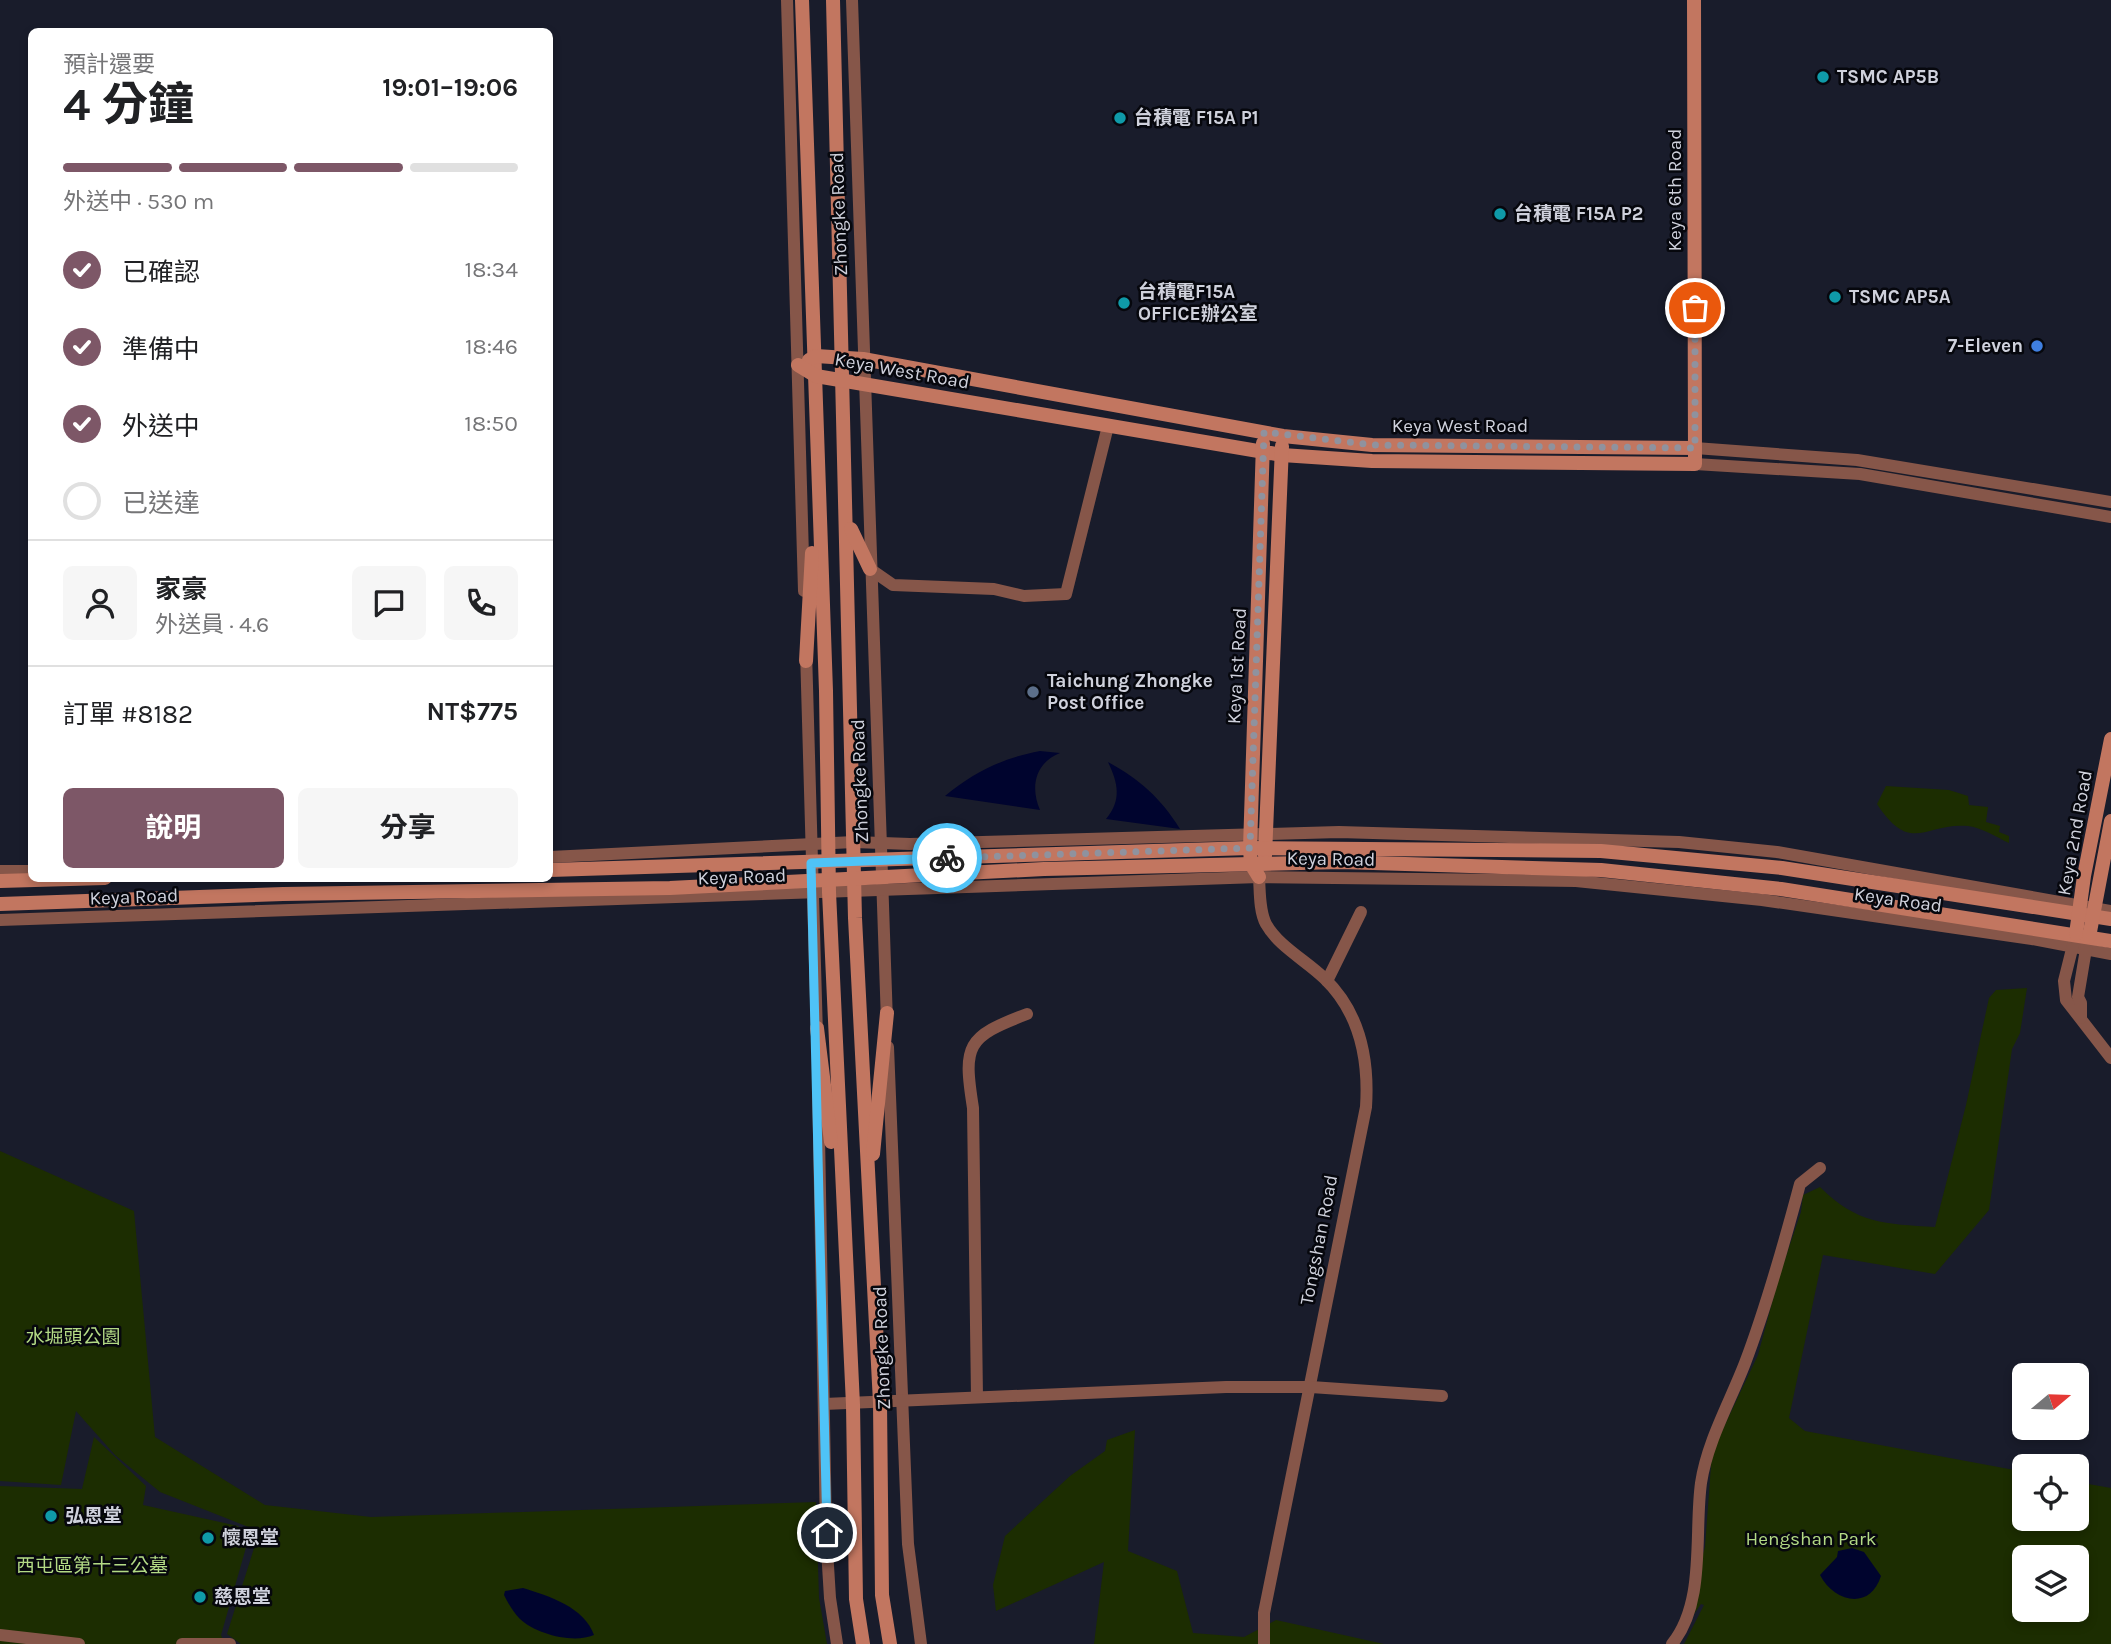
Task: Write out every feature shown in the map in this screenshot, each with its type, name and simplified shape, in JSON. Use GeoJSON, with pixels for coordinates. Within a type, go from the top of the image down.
{"type":"FeatureCollection","features":[{"type":"Feature","properties":{"kind":"street"},"geometry":{"type":"LineString","coordinates":[[787,0],[817,1028],[824,1404],[830,1598],[837,1644]]}},
{"type":"Feature","properties":{"kind":"street","name":"Zhongke Road"},"geometry":{"type":"LineString","coordinates":[[802,0],[816,356],[829,886],[843,1237],[853,1405],[856,1599],[863,1644]]}},
{"type":"Feature","properties":{"kind":"street","name":"Zhongke Road"},"geometry":{"type":"LineString","coordinates":[[833,0],[855,885],[880,1403],[882,1595],[890,1644]]}},
{"type":"Feature","properties":{"kind":"street","name":"Zhongke Road"},"geometry":{"type":"LineString","coordinates":[[852,0],[870,569],[908,1544],[921,1644]]}},
{"type":"Feature","properties":{"kind":"street","name":"Keya 6th Road"},"geometry":{"type":"LineString","coordinates":[[1694,0],[1695,464]]}},
{"type":"Feature","properties":{"kind":"street","name":"Keya West Road"},"geometry":{"type":"LineString","coordinates":[[798,365],[816,356],[863,359],[1283,436],[1373,445],[1695,448],[1857,460],[2111,502]]}},
{"type":"Feature","properties":{"kind":"street","name":"Keya West Road"},"geometry":{"type":"LineString","coordinates":[[798,365],[816,376],[841,381],[1282,455],[1372,461],[1695,464],[1860,474],[2111,517]]}},
{"type":"Feature","properties":{"kind":"street"},"geometry":{"type":"LineString","coordinates":[[847,519],[870,569],[892,585],[993,589],[1024,596],[1066,594],[1108,426]]}},
{"type":"Feature","properties":{"kind":"street","name":"Keya 1st Road"},"geometry":{"type":"LineString","coordinates":[[1258,868],[1264,432]]}},
{"type":"Feature","properties":{"kind":"street","name":"Keya 1st Road"},"geometry":{"type":"LineString","coordinates":[[1258,841],[1283,436]]}},
{"type":"Feature","properties":{"kind":"street"},"geometry":{"type":"LineString","coordinates":[[806,661],[817,467]]}},
{"type":"Feature","properties":{"kind":"street","name":"Keya 2nd Road"},"geometry":{"type":"LineString","coordinates":[[2088,910],[2084,876],[2111,739]]}},
{"type":"Feature","properties":{"kind":"street","name":"Keya 2nd Road"},"geometry":{"type":"LineString","coordinates":[[2081,942],[2111,821]]}},
{"type":"Feature","properties":{"kind":"street","name":"Keya Road"},"geometry":{"type":"LineString","coordinates":[[553,870],[829,863],[1258,841]]}},
{"type":"Feature","properties":{"kind":"street","name":"Keya Road"},"geometry":{"type":"LineString","coordinates":[[553,857],[854,842],[1258,841],[1349,846],[1601,851],[1782,868],[2111,911]]}},
{"type":"Feature","properties":{"kind":"street","name":"Keya Road"},"geometry":{"type":"LineString","coordinates":[[0,920],[855,885],[1181,864],[1258,868],[1341,862],[1601,870],[1781,889],[2081,942],[2111,954]]}},
{"type":"Feature","properties":{"kind":"street","name":"Tongshan Road"},"geometry":{"type":"LineString","coordinates":[[1258,868],[1266,925],[1327,981],[1353,1021],[1366,1055],[1368,1078],[1366,1107],[1264,1613],[1264,1644]]}},
{"type":"Feature","properties":{"kind":"street"},"geometry":{"type":"LineString","coordinates":[[0,872],[28,871]]}},
{"type":"Feature","properties":{"kind":"street","name":"Keya Road"},"geometry":{"type":"LineString","coordinates":[[0,881],[28,880]]}},
{"type":"Feature","properties":{"kind":"street","name":"Keya Road"},"geometry":{"type":"LineString","coordinates":[[0,904],[283,894],[812,887]]}},
{"type":"Feature","properties":{"kind":"street","name":"Keya Road"},"geometry":{"type":"LineString","coordinates":[[2088,910],[2111,919]]}},
{"type":"Feature","properties":{"kind":"street"},"geometry":{"type":"LineString","coordinates":[[1327,981],[1361,912]]}},
{"type":"Feature","properties":{"kind":"street","name":"Keya Road"},"geometry":{"type":"LineString","coordinates":[[2081,942],[2111,941]]}},
{"type":"Feature","properties":{"kind":"street"},"geometry":{"type":"LineString","coordinates":[[2081,942],[2064,981],[2066,1000],[2111,1058]]}},
{"type":"Feature","properties":{"kind":"street"},"geometry":{"type":"LineString","coordinates":[[869,1205],[887,1013]]}},
{"type":"Feature","properties":{"kind":"street"},"geometry":{"type":"LineString","coordinates":[[976,1397],[973,1108],[967,1072],[969,1052],[978,1037],[1027,1014]]}},
{"type":"Feature","properties":{"kind":"street"},"geometry":{"type":"LineString","coordinates":[[817,1028],[843,1237]]}},
{"type":"Feature","properties":{"kind":"street"},"geometry":{"type":"LineString","coordinates":[[1672,1644],[1681,1633],[1695,1582],[1701,1482],[1707,1456],[1746,1361],[1800,1184],[1820,1168]]}},
{"type":"Feature","properties":{"kind":"street"},"geometry":{"type":"LineString","coordinates":[[824,1404],[853,1405],[1226,1387],[1311,1387],[1442,1396]]}},
{"type":"Feature","properties":{"kind":"street"},"geometry":{"type":"LineString","coordinates":[[0,1635],[79,1644]]}},
{"type":"Feature","properties":{"kind":"street"},"geometry":{"type":"LineString","coordinates":[[183,1644],[230,1643]]}},
{"type":"Feature","properties":{"kind":"green space"},"geometry":{"type":"Polygon","coordinates":[[[1886,786],[1949,790],[1968,796],[1969,805],[1988,807],[1986,822],[2000,826],[1999,832],[2009,836],[2009,843],[1968,826],[1953,826],[1919,833],[1900,829],[1877,804],[1886,786]]]}},
{"type":"Feature","properties":{"kind":"green space","name":"Hengshan Park"},"geometry":{"type":"Polygon","coordinates":[[[2027,988],[2020,1033],[2012,1049],[1989,1210],[1935,1274],[1823,1255],[1789,1418],[1805,1431],[2012,1470],[2012,1531],[2089,1531],[2089,1484],[2111,1488],[2111,1644],[1684,1644],[1704,1605],[1701,1604],[1681,1633],[1705,1547],[1712,1452],[1758,1355],[1779,1277],[1801,1212],[1803,1195],[1820,1187],[1847,1208],[1873,1220],[1935,1227],[1966,1105],[1989,998],[1996,990],[2027,988]]]}},
{"type":"Feature","properties":{"kind":"green space","name":"水堀頭公園"},"geometry":{"type":"Polygon","coordinates":[[[0,1151],[134,1211],[155,1437],[265,1505],[371,1517],[816,1502],[819,1598],[827,1644],[241,1644],[227,1634],[255,1545],[251,1528],[160,1492],[115,1455],[76,1411],[61,1485],[0,1481],[0,1151]]]}},
{"type":"Feature","properties":{"kind":"green space"},"geometry":{"type":"Polygon","coordinates":[[[1135,1430],[1128,1551],[1177,1571],[1193,1633],[1244,1637],[1276,1620],[1384,1644],[1094,1644],[1104,1562],[996,1611],[993,1585],[1005,1536],[1070,1476],[1105,1451],[1107,1440],[1135,1430]]]}},
{"type":"Feature","properties":{"kind":"green space","name":"西屯區第十三公墓"},"geometry":{"type":"Polygon","coordinates":[[[94,1437],[146,1486],[143,1505],[238,1526],[249,1537],[221,1635],[225,1644],[0,1644],[0,1486],[82,1489],[94,1437]]]}},
{"type":"Feature","properties":{"kind":"water"},"geometry":{"type":"Polygon","coordinates":[[[1040,751],[1060,753],[1045,763],[1037,777],[1035,793],[1040,810],[945,796],[990,767],[1040,751]]]}},
{"type":"Feature","properties":{"kind":"water"},"geometry":{"type":"Polygon","coordinates":[[[1108,762],[1148,790],[1180,829],[1106,819],[1114,805],[1117,791],[1108,762]]]}},
{"type":"Feature","properties":{"kind":"water"},"geometry":{"type":"Polygon","coordinates":[[[1852,1548],[1864,1552],[1881,1576],[1869,1594],[1852,1599],[1834,1591],[1820,1575],[1837,1557],[1838,1551],[1852,1548]]]}},
{"type":"Feature","properties":{"kind":"water"},"geometry":{"type":"Polygon","coordinates":[[[523,1588],[554,1599],[574,1610],[589,1625],[594,1635],[566,1638],[545,1633],[527,1624],[515,1613],[504,1595],[505,1591],[523,1588]]]}},
{"type":"Feature","properties":{"kind":"way so far"},"geometry":{"type":"LineString","coordinates":[[947,858],[1250,848],[1264,432],[1373,445],[1695,448],[1695,308]]}},
{"type":"Feature","properties":{"kind":"place","name":"TSMC AP5B"},"geometry":{"type":"Point","coordinates":[1823,77]}},
{"type":"Feature","properties":{"kind":"place","name":"台積電 F15A P1"},"geometry":{"type":"Point","coordinates":[1120,118]}},
{"type":"Feature","properties":{"kind":"place","name":"台積電 F15A P2"},"geometry":{"type":"Point","coordinates":[1500,214]}},
{"type":"Feature","properties":{"kind":"place","name":"TSMC AP5A"},"geometry":{"type":"Point","coordinates":[1835,297]}},
{"type":"Feature","properties":{"kind":"place","name":"台積電F15A OFFICE辦公室"},"geometry":{"type":"Point","coordinates":[1124,303]}},
{"type":"Feature","properties":{"kind":"place","name":"7-Eleven"},"geometry":{"type":"Point","coordinates":[2037,346]}},
{"type":"Feature","properties":{"kind":"place","name":"Taichung Zhongke Post Office"},"geometry":{"type":"Point","coordinates":[1033,692]}},
{"type":"Feature","properties":{"kind":"place","name":"弘恩堂"},"geometry":{"type":"Point","coordinates":[51,1516]}},
{"type":"Feature","properties":{"kind":"place","name":"懷恩堂"},"geometry":{"type":"Point","coordinates":[208,1538]}},
{"type":"Feature","properties":{"kind":"place","name":"慈恩堂"},"geometry":{"type":"Point","coordinates":[200,1597]}},
{"type":"Feature","properties":{"kind":"route"},"geometry":{"type":"LineString","coordinates":[[827,1533],[811,863],[947,858]]}}]}
